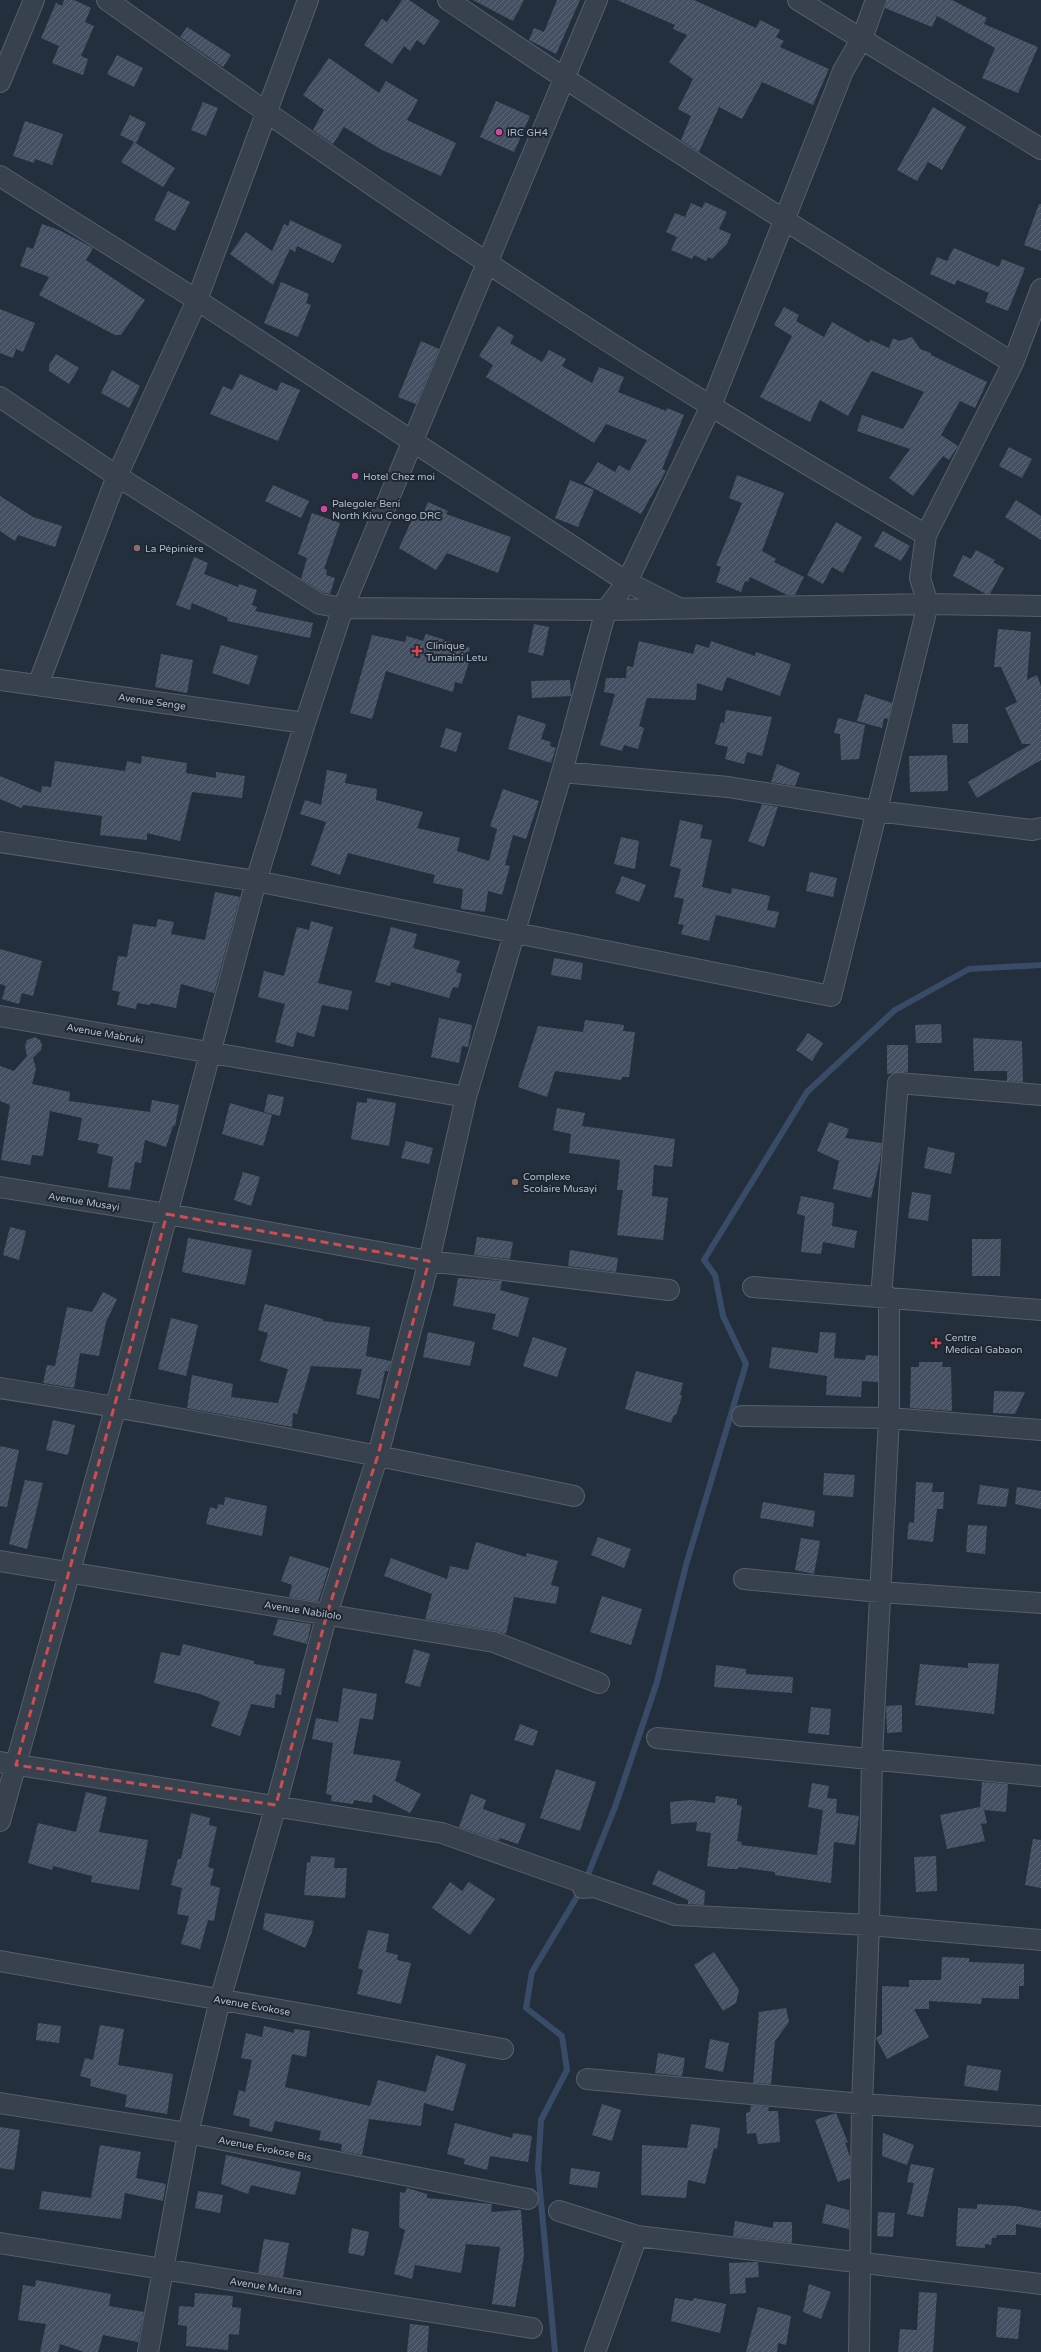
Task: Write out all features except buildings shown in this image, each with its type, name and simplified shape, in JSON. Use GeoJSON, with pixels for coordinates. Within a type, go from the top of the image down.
{"type":"FeatureCollection","features":[{"type":"Feature","properties":{"kind":"street"},"geometry":{"type":"LineString","coordinates":[[0,82],[34,0]]}},
{"type":"Feature","properties":{"kind":"street"},"geometry":{"type":"LineString","coordinates":[[107,0],[265,112],[487,263],[711,406],[926,535]]}},
{"type":"Feature","properties":{"kind":"street"},"geometry":{"type":"LineString","coordinates":[[38,685],[117,476],[197,300],[265,112],[308,0]]}},
{"type":"Feature","properties":{"kind":"street"},"geometry":{"type":"LineString","coordinates":[[448,0],[564,79],[784,220],[1013,363]]}},
{"type":"Feature","properties":{"kind":"street"},"geometry":{"type":"LineString","coordinates":[[0,1820],[8,1763],[69,1572],[116,1406],[256,881],[305,723],[343,608],[413,444],[597,0]]}},
{"type":"Feature","properties":{"kind":"street"},"geometry":{"type":"LineString","coordinates":[[798,0],[1041,149]]}},
{"type":"Feature","properties":{"kind":"street"},"geometry":{"type":"LineString","coordinates":[[148,2352],[188,2133],[220,2000],[328,1614],[378,1455],[429,1261],[466,1097],[562,772],[606,610],[627,582],[711,406],[843,71],[862,38],[876,0]]}},
{"type":"Feature","properties":{"kind":"street"},"geometry":{"type":"LineString","coordinates":[[0,176],[197,300],[413,444],[627,582],[679,608]]}},
{"type":"Feature","properties":{"kind":"street"},"geometry":{"type":"LineString","coordinates":[[0,842],[256,881],[831,996],[928,604],[920,578],[926,535],[1013,363],[1041,290]]}},
{"type":"Feature","properties":{"kind":"street"},"geometry":{"type":"LineString","coordinates":[[0,397],[117,476],[320,604],[343,608],[606,610],[928,604],[1041,606]]}},
{"type":"Feature","properties":{"kind":"street","name":"Avenue Senge"},"geometry":{"type":"LineString","coordinates":[[0,680],[305,723]]}},
{"type":"Feature","properties":{"kind":"street"},"geometry":{"type":"LineString","coordinates":[[562,772],[728,787],[877,811],[1032,830],[1041,828]]}},
{"type":"Feature","properties":{"kind":"street","name":"Avenue Mabruki"},"geometry":{"type":"LineString","coordinates":[[0,1016],[210,1051],[466,1097]]}},
{"type":"Feature","properties":{"kind":"street"},"geometry":{"type":"LineString","coordinates":[[859,2352],[862,2264],[862,2104],[869,1926],[872,1757],[890,1418],[885,1297],[898,1083],[1041,1095]]}},
{"type":"Feature","properties":{"kind":"street","name":"Avenue Musayi"},"geometry":{"type":"LineString","coordinates":[[0,1188],[167,1214],[429,1261],[669,1290]]}},
{"type":"Feature","properties":{"kind":"street"},"geometry":{"type":"LineString","coordinates":[[753,1287],[1041,1310]]}},
{"type":"Feature","properties":{"kind":"street"},"geometry":{"type":"LineString","coordinates":[[0,1388],[116,1406],[378,1455],[574,1496]]}},
{"type":"Feature","properties":{"kind":"street"},"geometry":{"type":"LineString","coordinates":[[742,1416],[890,1418],[1041,1430]]}},
{"type":"Feature","properties":{"kind":"street","name":"Avenue Nabilolo"},"geometry":{"type":"LineString","coordinates":[[0,1561],[494,1642],[600,1683]]}},
{"type":"Feature","properties":{"kind":"street"},"geometry":{"type":"LineString","coordinates":[[744,1579],[880,1592],[1041,1603]]}},
{"type":"Feature","properties":{"kind":"street"},"geometry":{"type":"LineString","coordinates":[[657,1738],[872,1757],[1041,1776]]}},
{"type":"Feature","properties":{"kind":"street"},"geometry":{"type":"LineString","coordinates":[[8,1763],[276,1804],[442,1833],[584,1885],[674,1915],[869,1926],[1041,1940]]}},
{"type":"Feature","properties":{"kind":"street","name":"Avenue Evokose"},"geometry":{"type":"LineString","coordinates":[[0,1961],[503,2049]]}},
{"type":"Feature","properties":{"kind":"street"},"geometry":{"type":"LineString","coordinates":[[587,2079],[862,2104],[1041,2116]]}},
{"type":"Feature","properties":{"kind":"street","name":"Avenue Evokose Bis"},"geometry":{"type":"LineString","coordinates":[[0,2103],[188,2133],[528,2199]]}},
{"type":"Feature","properties":{"kind":"street"},"geometry":{"type":"LineString","coordinates":[[560,2210],[637,2236],[862,2264],[1041,2284]]}},
{"type":"Feature","properties":{"kind":"street"},"geometry":{"type":"LineString","coordinates":[[595,2352],[637,2236]]}},
{"type":"Feature","properties":{"kind":"street","name":"Avenue Mutara"},"geometry":{"type":"LineString","coordinates":[[0,2243],[532,2328]]}},
{"type":"Feature","properties":{"kind":"highlighted area"},"geometry":{"type":"Polygon","coordinates":[[[167,1214],[429,1261],[378,1455],[327,1614],[276,1805],[16,1765],[167,1214]]]}},
{"type":"Feature","properties":{"kind":"waterway"},"geometry":{"type":"LineString","coordinates":[[585,1882],[615,1807],[657,1682],[686,1565],[746,1364],[723,1316],[715,1275],[704,1260],[807,1092],[895,1010],[969,969],[1041,965]]}},
{"type":"Feature","properties":{"kind":"waterway"},"geometry":{"type":"LineString","coordinates":[[555,2352],[538,2169],[541,2120],[567,2070],[562,2036],[526,2008],[532,1972],[581,1890]]}},
{"type":"Feature","properties":{"kind":"place","name":"IRC GH4"},"geometry":{"type":"Point","coordinates":[499,132]}},
{"type":"Feature","properties":{"kind":"place","name":"Hotel Chez moi"},"geometry":{"type":"Point","coordinates":[355,476]}},
{"type":"Feature","properties":{"kind":"place","name":"Palegoler Beni North Kivu Congo DRC"},"geometry":{"type":"Point","coordinates":[324,509]}},
{"type":"Feature","properties":{"kind":"place","name":"La Pépinière"},"geometry":{"type":"Point","coordinates":[137,548]}},
{"type":"Feature","properties":{"kind":"place","name":"Clinique Tumaini Letu"},"geometry":{"type":"Point","coordinates":[417,651]}},
{"type":"Feature","properties":{"kind":"place","name":"Complexe Scolaire Musayi"},"geometry":{"type":"Point","coordinates":[515,1182]}},
{"type":"Feature","properties":{"kind":"place","name":"Centre Medical Gabaon"},"geometry":{"type":"Point","coordinates":[936,1343]}}]}
